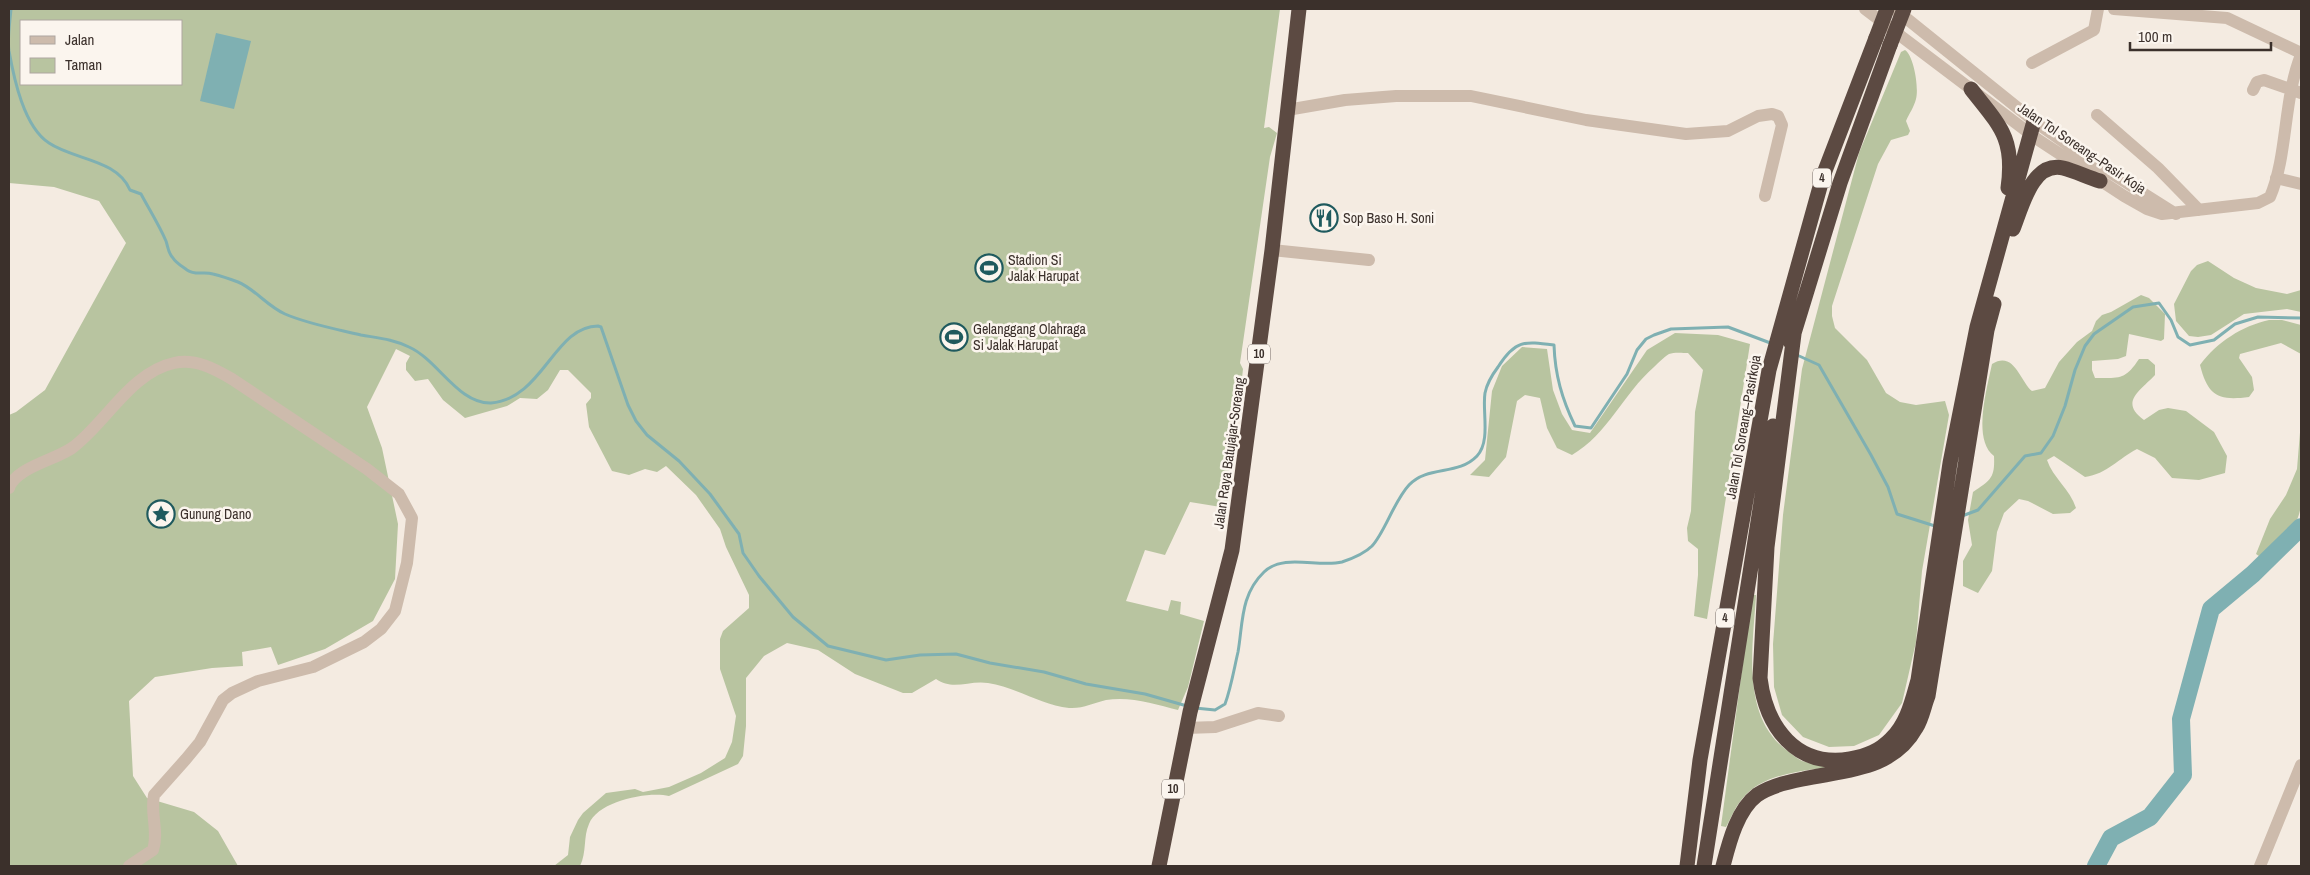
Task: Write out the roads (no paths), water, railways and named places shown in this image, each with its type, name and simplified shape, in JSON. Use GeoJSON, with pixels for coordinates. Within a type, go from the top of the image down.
{"type":"FeatureCollection","features":[{"type":"Feature","properties":{"kind":"highway","name":"Jalan Raya Batujajar-Soreang"},"geometry":{"type":"LineString","coordinates":[[1159,866],[1186,728],[1232,550],[1272,250],[1299,9]]}},
{"type":"Feature","properties":{"kind":"highway","name":"Jalan Tol Soreang–Pasirkoja"},"geometry":{"type":"LineString","coordinates":[[1704,866],[1781,373],[1780,323],[1823,176],[1888,9]]}},
{"type":"Feature","properties":{"kind":"highway","name":"4"},"geometry":{"type":"LineString","coordinates":[[1781,373],[1840,183],[1904,9]]}},
{"type":"Feature","properties":{"kind":"highway"},"geometry":{"type":"LineString","coordinates":[[1971,89],[1997,122],[2009,144],[2010,170],[1996,258]]}},
{"type":"Feature","properties":{"kind":"highway"},"geometry":{"type":"LineString","coordinates":[[1781,373],[1767,547],[1760,678],[1762,696],[1773,722],[1789,743],[1800,752],[1830,760],[1869,755],[1892,738],[1903,724],[1918,680],[1944,548],[1960,491],[1987,330],[2036,129]]}},
{"type":"Feature","properties":{"kind":"highway"},"geometry":{"type":"LineString","coordinates":[[1723,866],[1732,833],[1739,818],[1756,796],[1779,784],[1872,765],[1883,761],[1907,742],[1917,727],[1928,696],[1944,548],[1945,497],[1977,327],[2036,129]]}},
{"type":"Feature","properties":{"kind":"highway"},"geometry":{"type":"LineString","coordinates":[[2013,228],[2033,182],[2039,174],[2046,170],[2063,168],[2100,181]]}},
{"type":"Feature","properties":{"kind":"highway","name":"Jalan Tol Soreang–Pasirkoja"},"geometry":{"type":"LineString","coordinates":[[1687,866],[1700,760],[1781,373]]}},
{"type":"Feature","properties":{"kind":"street","name":"Jalan Tol Soreang–Pasir Koja"},"geometry":{"type":"LineString","coordinates":[[1866,9],[1971,89],[2081,154],[2176,214]]}},
{"type":"Feature","properties":{"kind":"street","name":"Jalan Tol Soreang–Pasir Koja"},"geometry":{"type":"LineString","coordinates":[[1894,9],[2100,181],[2148,209],[2162,214],[2176,214]]}},
{"type":"Feature","properties":{"kind":"street"},"geometry":{"type":"LineString","coordinates":[[2032,63],[2094,30],[2098,9]]}},
{"type":"Feature","properties":{"kind":"street"},"geometry":{"type":"LineString","coordinates":[[2114,9],[2228,13],[2301,54],[2296,92],[2270,197],[2264,201],[2176,214]]}},
{"type":"Feature","properties":{"kind":"street"},"geometry":{"type":"LineString","coordinates":[[2252,90],[2257,82],[2264,80],[2296,92]]}},
{"type":"Feature","properties":{"kind":"street"},"geometry":{"type":"LineString","coordinates":[[1287,110],[1314,104],[1370,98],[1471,96],[1586,120],[1686,134],[1728,131],[1758,116],[1772,114],[1778,116],[1782,125],[1765,196]]}},
{"type":"Feature","properties":{"kind":"street"},"geometry":{"type":"LineString","coordinates":[[2097,115],[2158,168],[2199,210]]}},
{"type":"Feature","properties":{"kind":"street"},"geometry":{"type":"LineString","coordinates":[[2276,178],[2301,184]]}},
{"type":"Feature","properties":{"kind":"street"},"geometry":{"type":"LineString","coordinates":[[1272,250],[1369,260]]}},
{"type":"Feature","properties":{"kind":"street"},"geometry":{"type":"LineString","coordinates":[[9,488],[10,484],[24,472],[72,447],[143,378],[167,365],[184,362],[215,369],[232,378],[373,474],[399,494],[411,515],[407,563],[400,595],[388,622],[364,642],[313,667],[258,681],[232,693],[223,700],[200,742],[154,795],[152,805],[156,834],[153,850],[129,866]]}},
{"type":"Feature","properties":{"kind":"street"},"geometry":{"type":"LineString","coordinates":[[1186,728],[1215,726],[1258,713],[1279,716]]}},
{"type":"Feature","properties":{"kind":"street"},"geometry":{"type":"LineString","coordinates":[[2260,866],[2301,765]]}},
{"type":"Feature","properties":{"kind":"water"},"geometry":{"type":"Polygon","coordinates":[[[216,33],[251,41],[234,109],[200,101],[216,33]]]}},
{"type":"Feature","properties":{"kind":"waterway"},"geometry":{"type":"LineString","coordinates":[[11,9],[8,35],[9,51],[17,88],[33,126],[40,136],[49,143],[59,149],[105,166],[124,180],[130,190],[141,194],[166,241],[170,254],[176,262],[187,270],[193,273],[213,274],[238,282],[272,307],[294,318],[403,344],[419,353],[468,396],[479,401],[491,403],[509,399],[523,389],[536,377],[570,337],[583,329],[601,327],[628,405],[636,421],[647,435],[679,461],[710,494],[739,534],[743,553],[759,576],[793,617],[828,646],[886,660],[920,655],[956,654],[990,663],[1044,672],[1086,684],[1145,694],[1187,706]]}},
{"type":"Feature","properties":{"kind":"waterway"},"geometry":{"type":"LineString","coordinates":[[1962,516],[1978,510],[2025,456],[2041,453],[2053,436],[2085,346],[2094,334],[2133,307],[2159,303],[2171,320],[2178,337],[2190,345],[2214,340],[2235,324],[2258,317],[2301,318]]}},
{"type":"Feature","properties":{"kind":"waterway"},"geometry":{"type":"LineString","coordinates":[[1195,708],[1215,710],[1225,704],[1238,652],[1244,610],[1251,590],[1264,572],[1272,566],[1281,563],[1342,562],[1362,553],[1369,549],[1377,540],[1399,499],[1409,485],[1425,475],[1461,466],[1477,456],[1484,442],[1484,400],[1487,386],[1504,358],[1515,347],[1528,343],[1554,345],[1558,377],[1570,416],[1575,426],[1591,428],[1627,374],[1637,350],[1646,339],[1654,335],[1671,329],[1728,327],[1773,344]]}},
{"type":"Feature","properties":{"kind":"waterway"},"geometry":{"type":"LineString","coordinates":[[1797,355],[1819,365],[1888,487],[1897,514],[1935,526]]}},
{"type":"Feature","properties":{"kind":"waterway"},"geometry":{"type":"LineString","coordinates":[[2096,866],[2111,838],[2150,817],[2183,775],[2181,719],[2211,609],[2253,574],[2301,527]]}},
{"type":"Feature","properties":{"kind":"place","name":"Sop Baso H. Soni"},"geometry":{"type":"Point","coordinates":[1324,218]}},
{"type":"Feature","properties":{"kind":"place","name":"Stadion Si Jalak Harupat"},"geometry":{"type":"Point","coordinates":[989,268]}},
{"type":"Feature","properties":{"kind":"place","name":"Gelanggang Olahraga Si Jalak Harupat"},"geometry":{"type":"Point","coordinates":[954,337]}},
{"type":"Feature","properties":{"kind":"place","name":"Gunung Dano"},"geometry":{"type":"Point","coordinates":[161,514]}}]}
